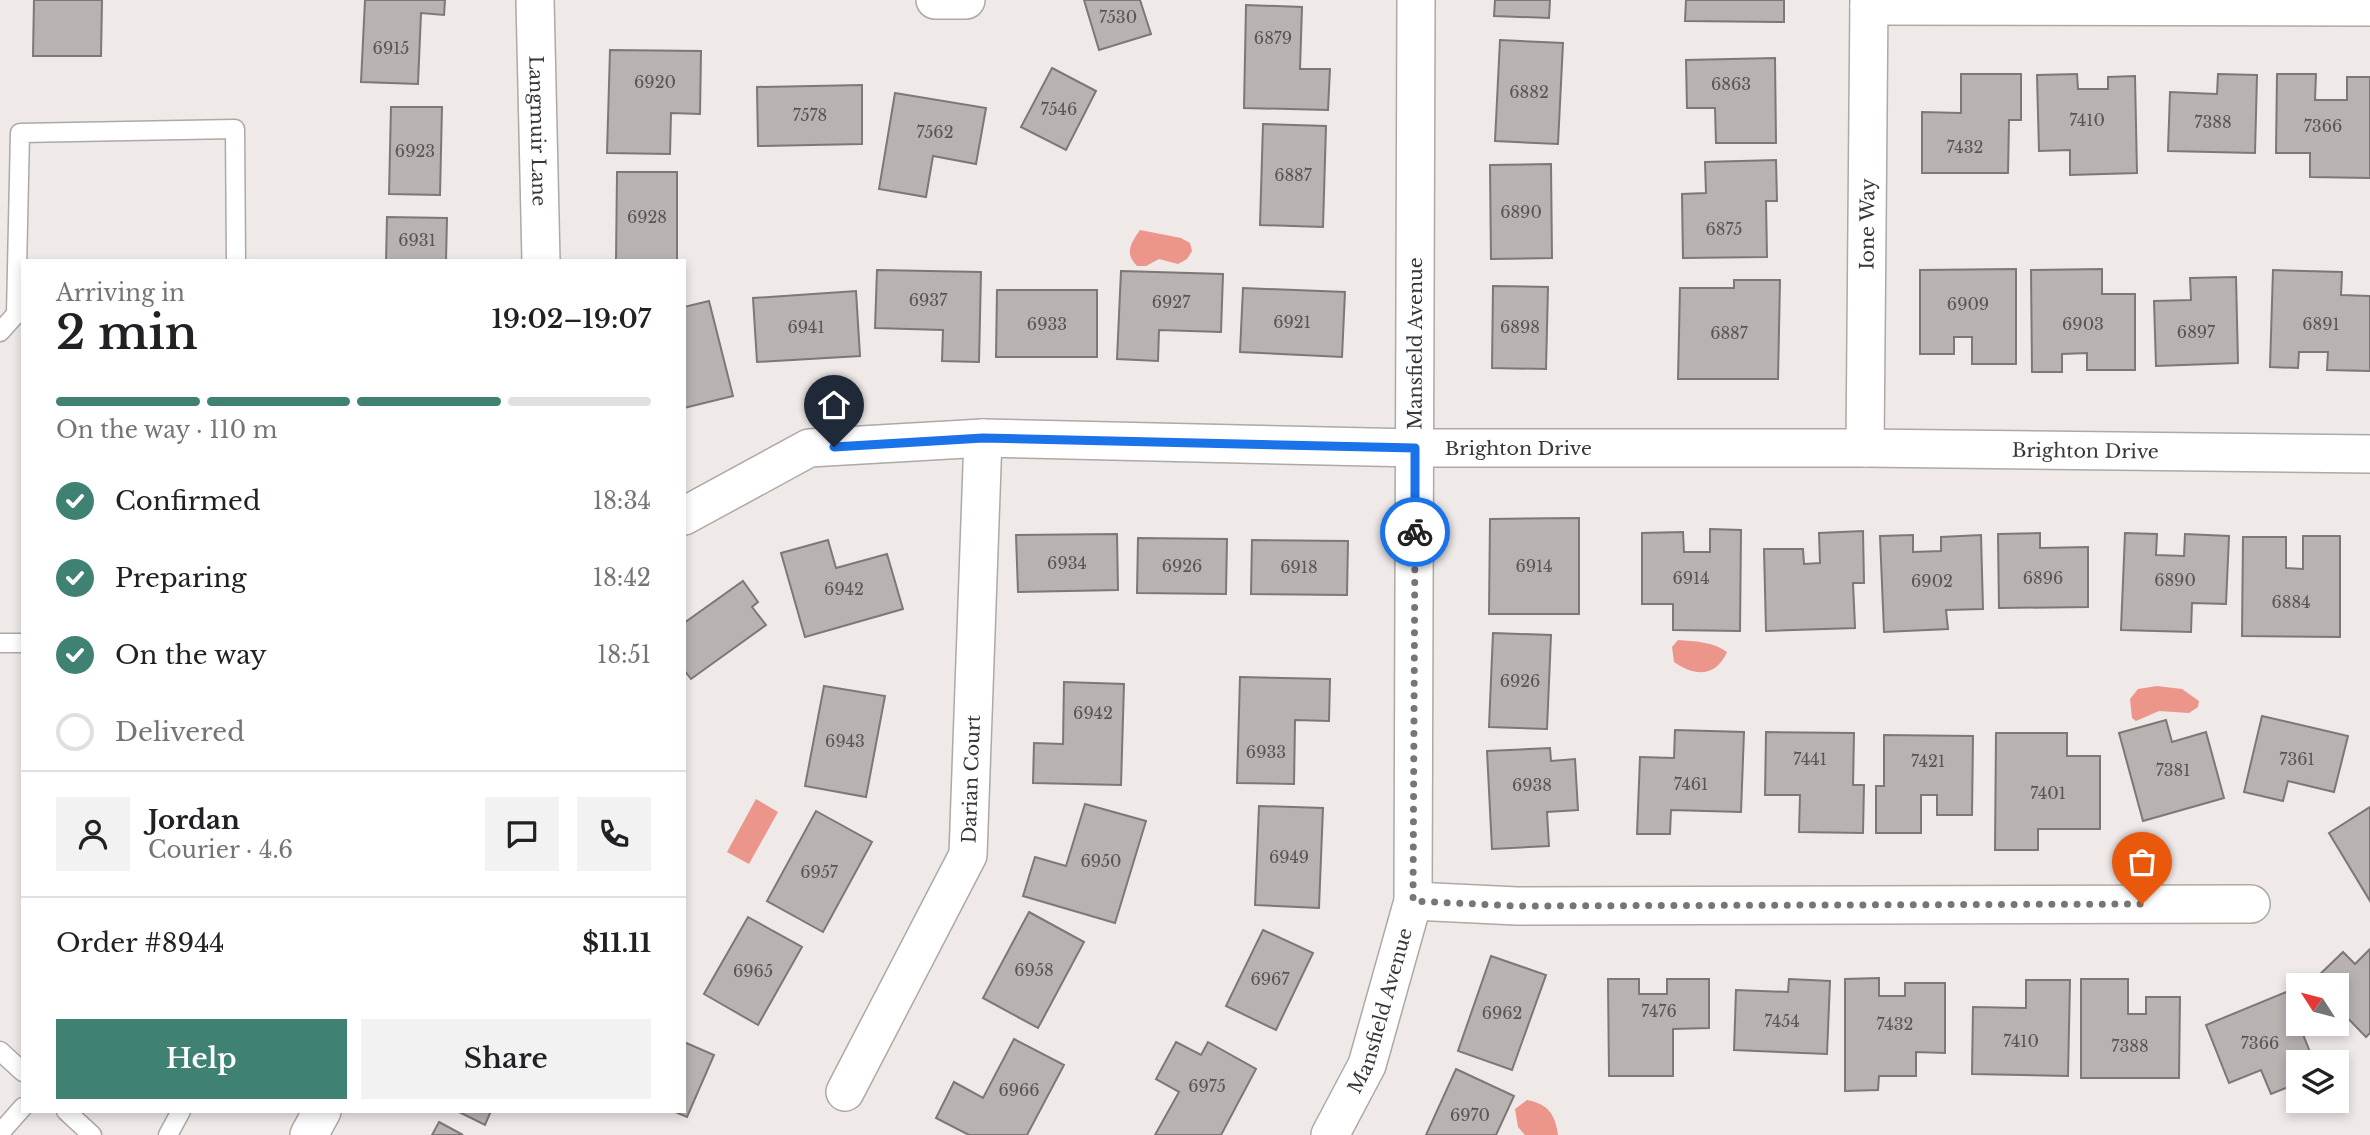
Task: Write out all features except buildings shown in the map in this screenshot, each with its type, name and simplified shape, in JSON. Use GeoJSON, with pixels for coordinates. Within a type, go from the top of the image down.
{"type":"FeatureCollection","features":[{"type":"Feature","properties":{"kind":"street","name":"Langmuir Lane"},"geometry":{"type":"LineString","coordinates":[[535,0],[541,259]]}},
{"type":"Feature","properties":{"kind":"street"},"geometry":{"type":"LineString","coordinates":[[934,0],[966,0]]}},
{"type":"Feature","properties":{"kind":"street","name":"Mansfield Avenue"},"geometry":{"type":"LineString","coordinates":[[1330,1135],[1367,1065],[1413,901],[1416,0]]}},
{"type":"Feature","properties":{"kind":"street"},"geometry":{"type":"LineString","coordinates":[[1869,3],[2370,7]]}},
{"type":"Feature","properties":{"kind":"street","name":"Ione Way"},"geometry":{"type":"LineString","coordinates":[[1865,448],[1869,3]]}},
{"type":"Feature","properties":{"kind":"street","name":"Brighton Drive"},"geometry":{"type":"LineString","coordinates":[[686,515],[809,448],[983,438],[1415,448],[1865,448],[2370,454]]}},
{"type":"Feature","properties":{"kind":"street","name":"Darian Court"},"geometry":{"type":"LineString","coordinates":[[845,1092],[968,855],[983,438]]}},
{"type":"Feature","properties":{"kind":"street"},"geometry":{"type":"LineString","coordinates":[[1413,901],[1517,906],[2251,904]]}},
{"type":"Feature","properties":{"kind":"street"},"geometry":{"type":"LineString","coordinates":[[309,1135],[321,1113]]}},
{"type":"Feature","properties":{"kind":"lane"},"geometry":{"type":"LineString","coordinates":[[0,332],[16,314],[20,133],[235,128],[236,259]]}},
{"type":"Feature","properties":{"kind":"lane"},"geometry":{"type":"LineString","coordinates":[[0,643],[21,643]]}},
{"type":"Feature","properties":{"kind":"lane"},"geometry":{"type":"LineString","coordinates":[[0,1051],[21,1070]]}},
{"type":"Feature","properties":{"kind":"lane"},"geometry":{"type":"LineString","coordinates":[[0,1133],[21,1109]]}},
{"type":"Feature","properties":{"kind":"lane"},"geometry":{"type":"LineString","coordinates":[[68,1113],[92,1135]]}},
{"type":"Feature","properties":{"kind":"lane"},"geometry":{"type":"LineString","coordinates":[[168,1135],[180,1113]]}},
{"type":"Feature","properties":{"kind":"shaded area"},"geometry":{"type":"Polygon","coordinates":[[[1140,230],[1181,238],[1190,243],[1192,251],[1187,259],[1178,264],[1159,259],[1146,266],[1137,266],[1130,252],[1140,230]]]}},
{"type":"Feature","properties":{"kind":"shaded area"},"geometry":{"type":"Polygon","coordinates":[[[1678,640],[1710,644],[1727,652],[1711,670],[1697,672],[1674,662],[1672,647],[1678,640]]]}},
{"type":"Feature","properties":{"kind":"shaded area"},"geometry":{"type":"Polygon","coordinates":[[[2157,686],[2182,689],[2199,701],[2198,707],[2189,713],[2159,711],[2136,721],[2132,718],[2130,699],[2138,689],[2157,686]]]}},
{"type":"Feature","properties":{"kind":"shaded area"},"geometry":{"type":"Polygon","coordinates":[[[756,799],[778,812],[749,864],[727,852],[756,799]]]}},
{"type":"Feature","properties":{"kind":"shaded area"},"geometry":{"type":"Polygon","coordinates":[[[1527,1100],[1540,1104],[1549,1111],[1555,1121],[1558,1135],[1525,1135],[1518,1127],[1515,1109],[1527,1100]]]}},
{"type":"Feature","properties":{"kind":"way so far"},"geometry":{"type":"LineString","coordinates":[[1415,532],[1413,901],[1517,906],[2142,904]]}},
{"type":"Feature","properties":{"kind":"route"},"geometry":{"type":"LineString","coordinates":[[834,447],[983,438],[1415,448],[1415,532]]}}]}
